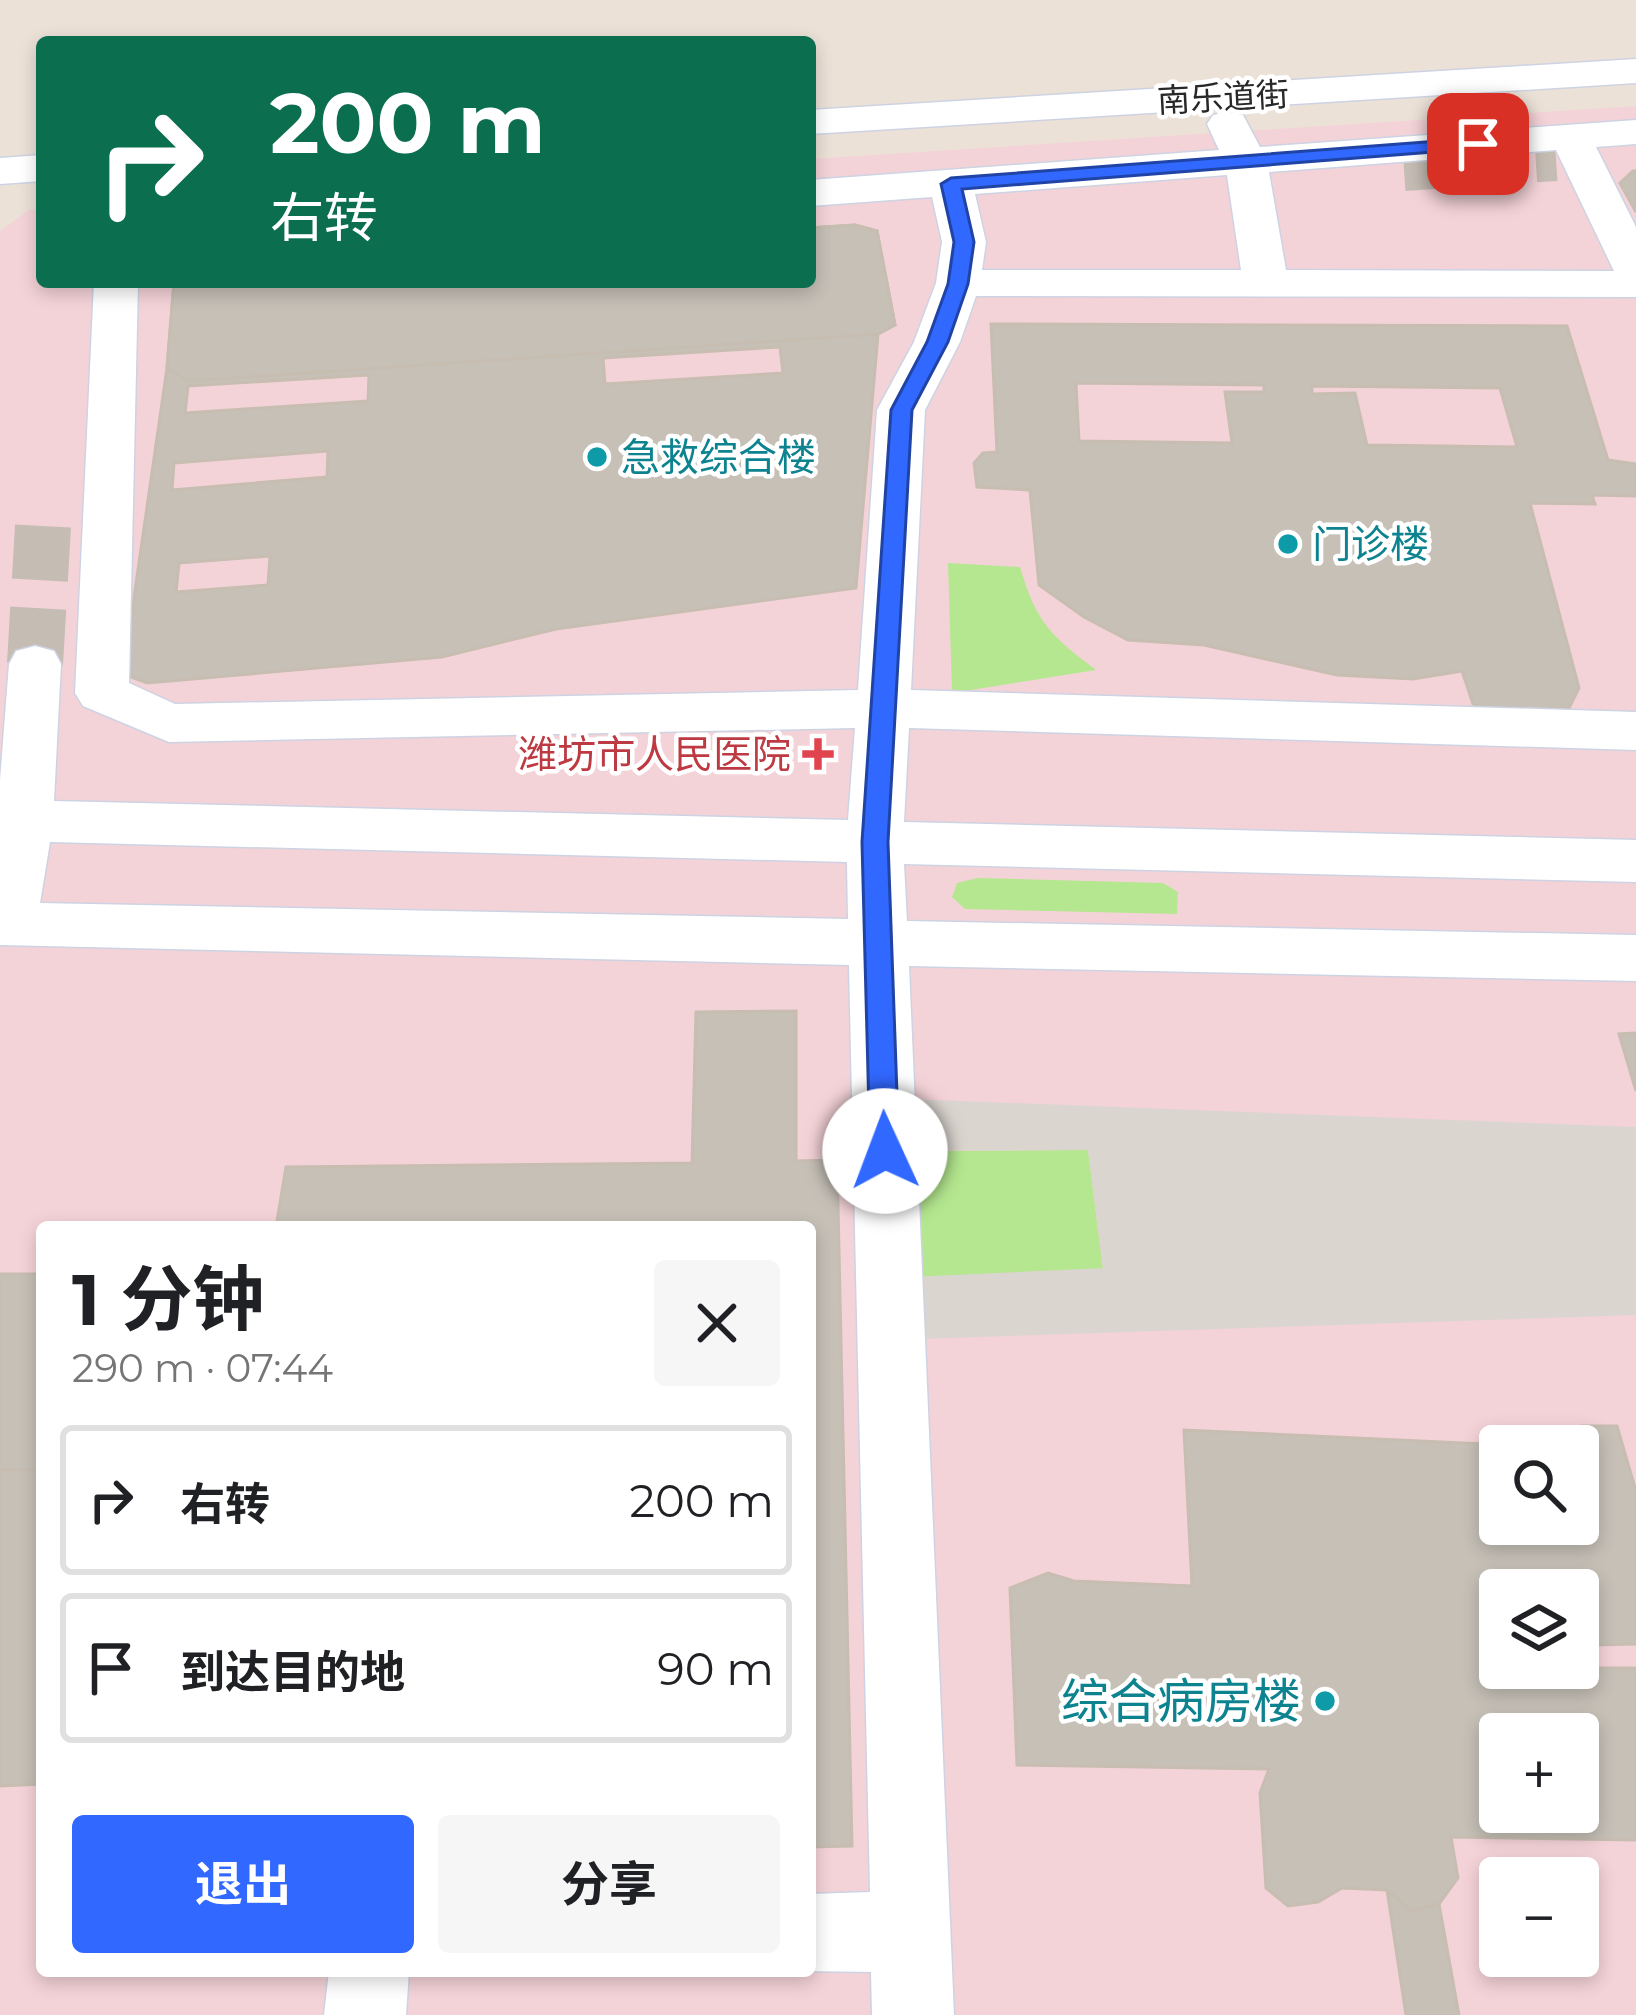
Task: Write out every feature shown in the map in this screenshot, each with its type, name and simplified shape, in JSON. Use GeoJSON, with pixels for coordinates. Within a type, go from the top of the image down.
{"type":"FeatureCollection","features":[{"type":"Feature","properties":{"kind":"street","name":"南乐道街"},"geometry":{"type":"LineString","coordinates":[[816,122],[1636,71]]}},
{"type":"Feature","properties":{"kind":"street"},"geometry":{"type":"LineString","coordinates":[[1216,97],[1247,171],[1266,284]]}},
{"type":"Feature","properties":{"kind":"street"},"geometry":{"type":"LineString","coordinates":[[1247,171],[1636,132]]}},
{"type":"Feature","properties":{"kind":"street"},"geometry":{"type":"LineString","coordinates":[[1570,137],[1636,271]]}},
{"type":"Feature","properties":{"kind":"street"},"geometry":{"type":"LineString","coordinates":[[0,171],[36,168]]}},
{"type":"Feature","properties":{"kind":"street"},"geometry":{"type":"LineString","coordinates":[[816,193],[1247,171],[1403,169]]}},
{"type":"Feature","properties":{"kind":"street"},"geometry":{"type":"LineString","coordinates":[[913,2015],[875,842],[902,410],[937,342],[958,284],[964,242],[951,184]]}},
{"type":"Feature","properties":{"kind":"street"},"geometry":{"type":"LineString","coordinates":[[958,284],[1636,284]]}},
{"type":"Feature","properties":{"kind":"street"},"geometry":{"type":"LineString","coordinates":[[116,288],[102,693],[169,723],[883,708],[1636,731]]}},
{"type":"Feature","properties":{"kind":"street"},"geometry":{"type":"LineString","coordinates":[[35,664],[25,821],[7,925],[385,929],[1636,958]]}},
{"type":"Feature","properties":{"kind":"street"},"geometry":{"type":"LineString","coordinates":[[25,821],[1636,861]]}},
{"type":"Feature","properties":{"kind":"street"},"geometry":{"type":"LineString","coordinates":[[385,929],[403,831]]}},
{"type":"Feature","properties":{"kind":"street"},"geometry":{"type":"LineString","coordinates":[[816,1934],[910,1931]]}},
{"type":"Feature","properties":{"kind":"street"},"geometry":{"type":"LineString","coordinates":[[365,2015],[368,1977]]}},
{"type":"Feature","properties":{"kind":"shaded area","name":"潍坊市人民医院"},"geometry":{"type":"Polygon","coordinates":[[[1636,106],[1636,2015],[0,2015],[0,231],[36,209],[36,288],[816,288],[816,159],[1636,106]]]}},
{"type":"Feature","properties":{"kind":"shaded area"},"geometry":{"type":"Polygon","coordinates":[[[883,1098],[1636,1127],[1636,1315],[891,1340],[889,1278],[1103,1268],[1088,1150],[885,1151],[883,1098]]]}},
{"type":"Feature","properties":{"kind":"green space"},"geometry":{"type":"Polygon","coordinates":[[[948,563],[1020,567],[1032,602],[1047,626],[1096,670],[952,693],[948,563]]]}},
{"type":"Feature","properties":{"kind":"green space"},"geometry":{"type":"Polygon","coordinates":[[[978,878],[1163,883],[1178,892],[1177,914],[965,909],[952,897],[957,883],[978,878]]]}},
{"type":"Feature","properties":{"kind":"green space"},"geometry":{"type":"Polygon","coordinates":[[[1088,1150],[1103,1269],[920,1277],[911,1151],[1088,1150]]]}},
{"type":"Feature","properties":{"kind":"building"},"geometry":{"type":"Polygon","coordinates":[[[1636,171],[1636,212],[1620,183],[1636,171]]]}},
{"type":"Feature","properties":{"kind":"building","name":"急救综合楼"},"geometry":{"type":"Polygon","coordinates":[[[855,225],[877,231],[895,325],[878,334],[856,588],[556,629],[442,657],[147,683],[123,674],[167,368],[174,288],[816,288],[816,228],[855,225]],[[780,347],[603,358],[605,384],[783,373],[780,347]],[[369,375],[188,386],[185,413],[368,401],[369,375]],[[328,451],[174,463],[172,490],[327,477],[328,451]],[[270,556],[179,563],[176,592],[268,585],[270,556]]]}},
{"type":"Feature","properties":{"kind":"building"},"geometry":{"type":"Polygon","coordinates":[[[855,225],[877,231],[895,325],[878,334],[188,381],[167,368],[174,288],[816,288],[816,228],[855,225]]]}},
{"type":"Feature","properties":{"kind":"building","name":"门诊楼"},"geometry":{"type":"Polygon","coordinates":[[[991,324],[1567,326],[1608,460],[1636,464],[1636,496],[1592,495],[1595,504],[1530,503],[1579,688],[1569,708],[1489,711],[1473,704],[1462,671],[1413,679],[1337,675],[1204,645],[1128,640],[1084,617],[1039,585],[1030,490],[977,487],[974,463],[983,453],[997,452],[991,324]],[[1076,383],[1079,441],[1232,443],[1225,392],[1264,392],[1264,385],[1076,383]],[[1312,386],[1312,394],[1355,393],[1367,445],[1517,447],[1500,388],[1312,386]]]}},
{"type":"Feature","properties":{"kind":"building"},"geometry":{"type":"Polygon","coordinates":[[[796,1011],[796,1161],[837,1160],[852,1846],[816,1847],[816,1221],[277,1221],[286,1167],[692,1163],[696,1012],[796,1011]]]}},
{"type":"Feature","properties":{"kind":"building"},"geometry":{"type":"Polygon","coordinates":[[[1636,1033],[1636,1091],[1619,1034],[1636,1033]]]}},
{"type":"Feature","properties":{"kind":"building"},"geometry":{"type":"Polygon","coordinates":[[[0,1274],[36,1274],[36,1470],[0,1470],[0,1274]]]}},
{"type":"Feature","properties":{"kind":"building","name":"综合病房楼"},"geometry":{"type":"Polygon","coordinates":[[[1599,1426],[1617,1426],[1636,1491],[1636,1644],[1599,1645],[1599,1569],[1479,1569],[1479,1689],[1599,1689],[1599,1668],[1636,1668],[1636,1840],[1451,1837],[1458,1878],[1439,1904],[1412,1911],[1387,1890],[1342,1888],[1318,1902],[1288,1906],[1266,1888],[1260,1793],[1269,1769],[1017,1765],[1010,1588],[1048,1573],[1074,1581],[1192,1586],[1184,1430],[1479,1444],[1479,1545],[1599,1545],[1599,1426]]]}},
{"type":"Feature","properties":{"kind":"building"},"geometry":{"type":"Polygon","coordinates":[[[0,1470],[36,1470],[36,1784],[0,1786],[0,1470]]]}},
{"type":"Feature","properties":{"kind":"building"},"geometry":{"type":"Polygon","coordinates":[[[1387,1890],[1412,1911],[1439,1904],[1459,2015],[1406,2015],[1387,1890]]]}},
{"type":"Feature","properties":{"kind":"tunnel"},"geometry":{"type":"LineString","coordinates":[[1404,169],[1556,159]]}},
{"type":"Feature","properties":{"kind":"tunnel"},"geometry":{"type":"LineString","coordinates":[[35,664],[43,526]]}},
{"type":"Feature","properties":{"kind":"place","name":"急救综合楼"},"geometry":{"type":"Point","coordinates":[597,457]}},
{"type":"Feature","properties":{"kind":"place","name":"门诊楼"},"geometry":{"type":"Point","coordinates":[1288,544]}},
{"type":"Feature","properties":{"kind":"place","name":"潍坊市人民医院"},"geometry":{"type":"Point","coordinates":[818,754]}},
{"type":"Feature","properties":{"kind":"place","name":"综合病房楼"},"geometry":{"type":"Point","coordinates":[1325,1701]}},
{"type":"Feature","properties":{"kind":"route"},"geometry":{"type":"LineString","coordinates":[[885,1151],[875,842],[902,410],[937,342],[958,284],[964,242],[951,184],[1478,144]]}}]}
